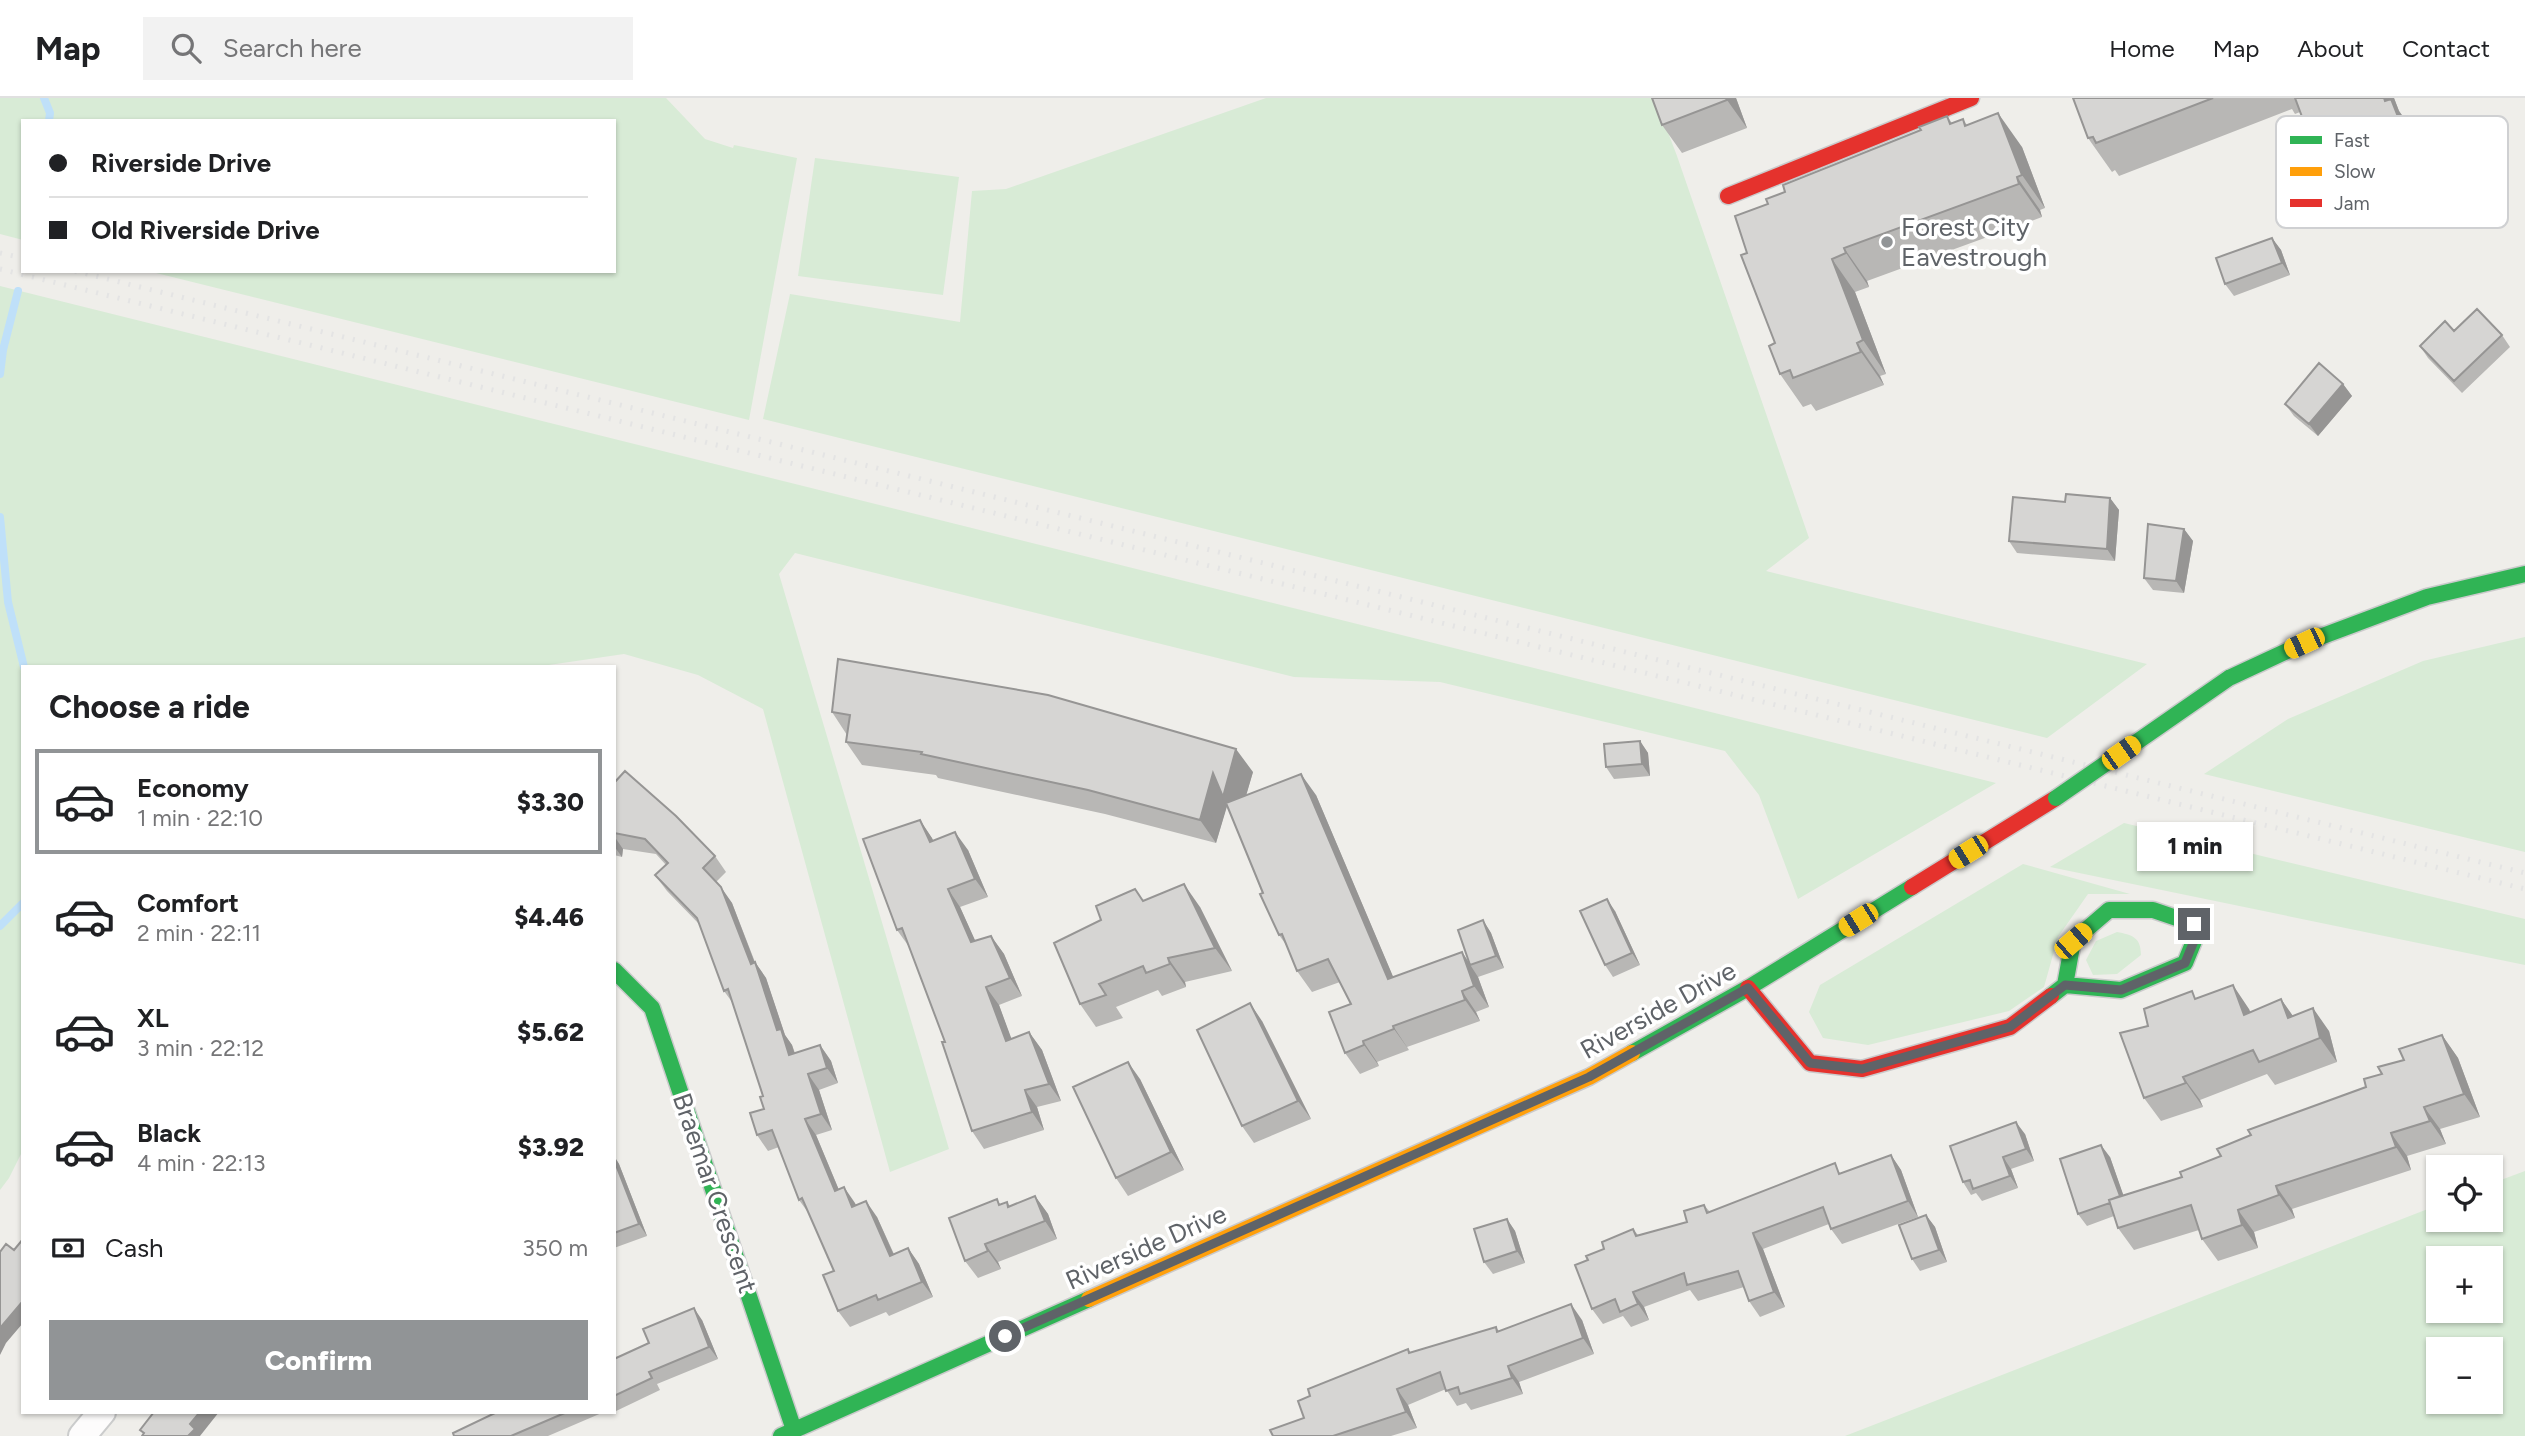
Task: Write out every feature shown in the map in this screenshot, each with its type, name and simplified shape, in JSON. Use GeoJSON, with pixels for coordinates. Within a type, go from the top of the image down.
{"type":"FeatureCollection","features":[{"type":"Feature","properties":{"kind":"main road"},"geometry":{"type":"LineString","coordinates":[[1728,196],[1971,98]]}},
{"type":"Feature","properties":{"kind":"main road","name":"Riverside Drive"},"geometry":{"type":"LineString","coordinates":[[787,1433],[1589,1077],[1748,988],[2056,798],[2229,678],[2304,643],[2427,597],[2525,573]]}},
{"type":"Feature","properties":{"kind":"main road"},"geometry":{"type":"LineString","coordinates":[[1748,988],[1810,1063],[1862,1069],[2010,1027],[2065,985],[2073,941],[2109,910],[2153,910],[2194,924],[2194,941],[2185,963],[2121,990],[2065,985]]}},
{"type":"Feature","properties":{"kind":"main road","name":"Braemar Crescent"},"geometry":{"type":"LineString","coordinates":[[616,972],[652,1008],[787,1433]]}},
{"type":"Feature","properties":{"kind":"street"},"geometry":{"type":"LineString","coordinates":[[82,1436],[100,1414]]}},
{"type":"Feature","properties":{"kind":"green space"},"geometry":{"type":"Polygon","coordinates":[[[0,98],[666,98],[705,139],[733,148],[734,145],[797,158],[749,420],[156,273],[616,273],[616,119],[21,119],[21,239],[0,234],[0,98]]]}},
{"type":"Feature","properties":{"kind":"green space"},"geometry":{"type":"Polygon","coordinates":[[[1266,98],[1655,98],[1809,538],[1766,571],[2147,664],[2047,738],[763,419],[790,294],[960,322],[972,191],[1006,189],[1266,98]]]}},
{"type":"Feature","properties":{"kind":"green space"},"geometry":{"type":"Polygon","coordinates":[[[815,158],[959,177],[943,295],[798,276],[815,158]]]}},
{"type":"Feature","properties":{"kind":"green space"},"geometry":{"type":"Polygon","coordinates":[[[0,286],[1996,783],[1798,899],[1759,795],[1725,751],[1440,682],[1294,677],[795,553],[779,574],[949,1149],[890,1172],[763,709],[698,675],[624,654],[549,665],[21,665],[21,1154],[0,1190],[0,286]]]}},
{"type":"Feature","properties":{"kind":"green space"},"geometry":{"type":"Polygon","coordinates":[[[2525,637],[2525,852],[2204,774],[2288,719],[2423,661],[2525,637]]]}},
{"type":"Feature","properties":{"kind":"green space"},"geometry":{"type":"Polygon","coordinates":[[[2124,823],[2525,919],[2525,965],[2050,867],[2124,823]]]}},
{"type":"Feature","properties":{"kind":"green space"},"geometry":{"type":"Polygon","coordinates":[[[2023,864],[2130,894],[2088,894],[2058,937],[2044,987],[2009,1011],[1868,1045],[1823,1038],[1809,1012],[1820,985],[2023,864]]]}},
{"type":"Feature","properties":{"kind":"green space"},"geometry":{"type":"Polygon","coordinates":[[[2117,932],[2135,938],[2141,955],[2117,974],[2093,975],[2086,960],[2096,941],[2117,932]]]}},
{"type":"Feature","properties":{"kind":"green space"},"geometry":{"type":"Polygon","coordinates":[[[2525,1171],[2525,1436],[1845,1436],[2426,1210],[2426,1232],[2503,1232],[2503,1179],[2525,1171]]]}},
{"type":"Feature","properties":{"kind":"building"},"geometry":{"type":"Polygon","coordinates":[[[1652,98],[1726,98],[1727,100],[1662,125],[1652,98]]]}},
{"type":"Feature","properties":{"kind":"building"},"geometry":{"type":"Polygon","coordinates":[[[2073,98],[2213,98],[2096,143],[2093,137],[2088,138],[2073,98]]]}},
{"type":"Feature","properties":{"kind":"building"},"geometry":{"type":"Polygon","coordinates":[[[2295,98],[2391,99],[2398,116],[2302,116],[2295,98]]]}},
{"type":"Feature","properties":{"kind":"building"},"geometry":{"type":"Polygon","coordinates":[[[1998,113],[2022,175],[2017,177],[2019,184],[1844,248],[1846,253],[1832,259],[1863,340],[1857,343],[1861,352],[1793,378],[1790,370],[1780,374],[1769,346],[1775,343],[1741,255],[1747,253],[1735,216],[1768,204],[1766,199],[1785,192],[1783,185],[1921,130],[1919,127],[1947,116],[1950,124],[1963,119],[1965,126],[1998,113]]]}},
{"type":"Feature","properties":{"kind":"building"},"geometry":{"type":"Polygon","coordinates":[[[2272,238],[2282,263],[2225,284],[2216,258],[2272,238]]]}},
{"type":"Feature","properties":{"kind":"building"},"geometry":{"type":"Polygon","coordinates":[[[2477,309],[2502,335],[2454,381],[2420,346],[2445,321],[2454,331],[2477,309]]]}},
{"type":"Feature","properties":{"kind":"building"},"geometry":{"type":"Polygon","coordinates":[[[2319,363],[2343,384],[2309,424],[2285,404],[2319,363]]]}},
{"type":"Feature","properties":{"kind":"building"},"geometry":{"type":"Polygon","coordinates":[[[2066,494],[2110,498],[2107,549],[2009,541],[2013,497],[2065,502],[2066,494]]]}},
{"type":"Feature","properties":{"kind":"building"},"geometry":{"type":"Polygon","coordinates":[[[2148,524],[2184,529],[2176,581],[2144,578],[2148,524]]]}},
{"type":"Feature","properties":{"kind":"building"},"geometry":{"type":"Polygon","coordinates":[[[838,659],[1048,695],[1236,749],[1223,797],[1213,773],[1200,820],[1088,790],[921,754],[922,752],[846,742],[850,715],[832,712],[838,659]]]}},
{"type":"Feature","properties":{"kind":"building"},"geometry":{"type":"Polygon","coordinates":[[[1640,741],[1642,764],[1606,767],[1604,744],[1640,741]]]}},
{"type":"Feature","properties":{"kind":"building"},"geometry":{"type":"Polygon","coordinates":[[[625,771],[676,816],[715,856],[703,868],[721,887],[751,964],[755,962],[777,1030],[781,1029],[789,1055],[820,1045],[827,1068],[808,1074],[821,1114],[805,1119],[835,1191],[844,1187],[852,1207],[866,1201],[890,1256],[908,1248],[922,1282],[878,1300],[876,1295],[838,1311],[823,1275],[834,1271],[802,1198],[799,1200],[772,1130],[757,1135],[750,1113],[764,1109],[760,1097],[763,1096],[728,989],[724,991],[697,918],[655,875],[668,863],[645,839],[616,833],[616,781],[625,771]]]}},
{"type":"Feature","properties":{"kind":"building"},"geometry":{"type":"Polygon","coordinates":[[[1301,774],[1388,979],[1462,952],[1474,986],[1462,991],[1465,1000],[1393,1026],[1394,1029],[1363,1041],[1364,1045],[1345,1053],[1329,1012],[1351,1004],[1328,959],[1297,971],[1282,934],[1279,935],[1260,894],[1263,893],[1226,803],[1301,774]]]}},
{"type":"Feature","properties":{"kind":"building"},"geometry":{"type":"Polygon","coordinates":[[[920,820],[930,842],[955,832],[975,879],[948,889],[971,942],[991,936],[1010,978],[986,987],[1006,1041],[1029,1032],[1049,1084],[1025,1090],[1032,1112],[972,1131],[942,1042],[945,1042],[902,928],[897,930],[863,839],[920,820]]]}},
{"type":"Feature","properties":{"kind":"building"},"geometry":{"type":"Polygon","coordinates":[[[1184,884],[1215,948],[1168,958],[1170,964],[1146,973],[1143,966],[1099,984],[1106,995],[1080,1004],[1054,943],[1101,920],[1096,906],[1135,889],[1143,901],[1184,884]]]}},
{"type":"Feature","properties":{"kind":"building"},"geometry":{"type":"Polygon","coordinates":[[[1607,899],[1632,953],[1605,965],[1580,911],[1607,899]]]}},
{"type":"Feature","properties":{"kind":"building"},"geometry":{"type":"Polygon","coordinates":[[[1483,920],[1496,956],[1470,965],[1458,930],[1483,920]]]}},
{"type":"Feature","properties":{"kind":"building"},"geometry":{"type":"Polygon","coordinates":[[[2233,985],[2244,1015],[2281,999],[2288,1018],[2313,1008],[2320,1038],[2259,1062],[2253,1050],[2183,1077],[2186,1083],[2144,1098],[2120,1033],[2148,1026],[2144,1009],[2192,991],[2195,999],[2233,985]]]}},
{"type":"Feature","properties":{"kind":"building"},"geometry":{"type":"Polygon","coordinates":[[[1250,1003],[1298,1101],[1242,1126],[1197,1030],[1250,1003]]]}},
{"type":"Feature","properties":{"kind":"building"},"geometry":{"type":"Polygon","coordinates":[[[2442,1035],[2464,1094],[2424,1107],[2430,1121],[2391,1133],[2396,1147],[2276,1186],[2279,1195],[2238,1210],[2242,1225],[2202,1239],[2191,1205],[2118,1228],[2109,1200],[2182,1177],[2180,1172],[2221,1156],[2217,1149],[2251,1135],[2248,1130],[2366,1087],[2364,1079],[2382,1074],[2378,1067],[2404,1060],[2399,1049],[2442,1035]]]}},
{"type":"Feature","properties":{"kind":"building"},"geometry":{"type":"Polygon","coordinates":[[[1128,1062],[1171,1152],[1116,1178],[1073,1087],[1128,1062]]]}},
{"type":"Feature","properties":{"kind":"building"},"geometry":{"type":"Polygon","coordinates":[[[2016,1122],[2026,1149],[2003,1157],[2010,1176],[1973,1189],[1970,1180],[1963,1182],[1950,1146],[2016,1122]]]}},
{"type":"Feature","properties":{"kind":"building"},"geometry":{"type":"Polygon","coordinates":[[[2101,1145],[2120,1196],[2109,1200],[2110,1203],[2078,1214],[2060,1159],[2101,1145]]]}},
{"type":"Feature","properties":{"kind":"building"},"geometry":{"type":"Polygon","coordinates":[[[1891,1155],[1908,1201],[1831,1229],[1823,1207],[1753,1233],[1774,1292],[1749,1301],[1738,1271],[1687,1285],[1684,1273],[1633,1292],[1638,1304],[1620,1312],[1615,1299],[1592,1309],[1575,1265],[1588,1260],[1586,1256],[1604,1249],[1602,1242],[1633,1229],[1636,1236],[1687,1222],[1684,1211],[1704,1205],[1707,1213],[1835,1163],[1839,1174],[1891,1155]]]}},
{"type":"Feature","properties":{"kind":"building"},"geometry":{"type":"Polygon","coordinates":[[[616,1165],[639,1224],[616,1232],[616,1165]]]}},
{"type":"Feature","properties":{"kind":"building"},"geometry":{"type":"Polygon","coordinates":[[[1035,1196],[1045,1221],[985,1244],[988,1251],[965,1261],[949,1218],[997,1199],[999,1205],[1007,1202],[1008,1207],[1035,1196]]]}},
{"type":"Feature","properties":{"kind":"building"},"geometry":{"type":"Polygon","coordinates":[[[1926,1215],[1939,1250],[1912,1259],[1899,1225],[1926,1215]]]}},
{"type":"Feature","properties":{"kind":"building"},"geometry":{"type":"Polygon","coordinates":[[[1507,1219],[1517,1251],[1484,1262],[1474,1229],[1507,1219]]]}},
{"type":"Feature","properties":{"kind":"building"},"geometry":{"type":"Polygon","coordinates":[[[21,1241],[21,1303],[0,1328],[0,1252],[6,1244],[14,1250],[21,1241]]]}},
{"type":"Feature","properties":{"kind":"building"},"geometry":{"type":"Polygon","coordinates":[[[1571,1304],[1583,1338],[1508,1366],[1512,1378],[1460,1394],[1458,1387],[1446,1391],[1440,1372],[1397,1389],[1406,1412],[1333,1436],[1273,1436],[1270,1430],[1304,1418],[1298,1401],[1310,1396],[1308,1389],[1408,1349],[1409,1353],[1496,1327],[1497,1332],[1571,1304]]]}},
{"type":"Feature","properties":{"kind":"building"},"geometry":{"type":"Polygon","coordinates":[[[694,1308],[709,1347],[649,1372],[652,1378],[616,1395],[616,1358],[649,1343],[643,1329],[694,1308]]]}},
{"type":"Feature","properties":{"kind":"building"},"geometry":{"type":"Polygon","coordinates":[[[152,1414],[198,1414],[190,1424],[195,1429],[188,1436],[142,1436],[144,1433],[140,1430],[152,1414]]]}},
{"type":"Feature","properties":{"kind":"building"},"geometry":{"type":"Polygon","coordinates":[[[493,1414],[562,1414],[511,1436],[454,1436],[453,1433],[493,1414]]]}},
{"type":"Feature","properties":{"kind":"waterway"},"geometry":{"type":"LineString","coordinates":[[44,98],[50,113],[49,119]]}},
{"type":"Feature","properties":{"kind":"waterway"},"geometry":{"type":"LineString","coordinates":[[0,374],[3,350],[18,291]]}},
{"type":"Feature","properties":{"kind":"waterway"},"geometry":{"type":"LineString","coordinates":[[0,517],[8,602],[24,665]]}},
{"type":"Feature","properties":{"kind":"waterway"},"geometry":{"type":"LineString","coordinates":[[0,926],[21,905]]}},
{"type":"Feature","properties":{"kind":"railway"},"geometry":{"type":"LineString","coordinates":[[0,253],[21,258]]}},
{"type":"Feature","properties":{"kind":"railway"},"geometry":{"type":"LineString","coordinates":[[0,269],[2525,889]]}},
{"type":"Feature","properties":{"kind":"railway"},"geometry":{"type":"LineString","coordinates":[[83,273],[2525,873]]}},
{"type":"Feature","properties":{"kind":"traffic: fast"},"geometry":{"type":"LineString","coordinates":[[2229,678],[2304,643],[2427,597],[2525,574]]}},
{"type":"Feature","properties":{"kind":"traffic: fast"},"geometry":{"type":"LineString","coordinates":[[2056,798],[2229,678]]}},
{"type":"Feature","properties":{"kind":"traffic: fast"},"geometry":{"type":"LineString","coordinates":[[1632,1053],[1748,988],[1912,887]]}},
{"type":"Feature","properties":{"kind":"traffic: fast"},"geometry":{"type":"LineString","coordinates":[[2051,996],[2065,985],[2121,990],[2185,963],[2194,941],[2194,924],[2153,910],[2109,910],[2073,941],[2065,985]]}},
{"type":"Feature","properties":{"kind":"traffic: fast"},"geometry":{"type":"LineString","coordinates":[[616,972],[652,1008],[794,1430]]}},
{"type":"Feature","properties":{"kind":"traffic: fast"},"geometry":{"type":"LineString","coordinates":[[781,1436],[1089,1299]]}},
{"type":"Feature","properties":{"kind":"traffic: slow"},"geometry":{"type":"LineString","coordinates":[[1089,1299],[1589,1077],[1632,1053]]}},
{"type":"Feature","properties":{"kind":"traffic: jam"},"geometry":{"type":"LineString","coordinates":[[1728,196],[1971,98]]}},
{"type":"Feature","properties":{"kind":"traffic: jam"},"geometry":{"type":"LineString","coordinates":[[1912,887],[2056,798]]}},
{"type":"Feature","properties":{"kind":"traffic: jam"},"geometry":{"type":"LineString","coordinates":[[1748,988],[1810,1063],[1862,1069],[2010,1027],[2051,996]]}},
{"type":"Feature","properties":{"kind":"place","name":"Forest City Eavestrough"},"geometry":{"type":"Point","coordinates":[1887,242]}},
{"type":"Feature","properties":{"kind":"route"},"geometry":{"type":"LineString","coordinates":[[1005,1336],[1589,1077],[1748,988],[1810,1063],[1862,1069],[2010,1027],[2065,985],[2121,990],[2185,963],[2194,941],[2194,924]]}}]}
